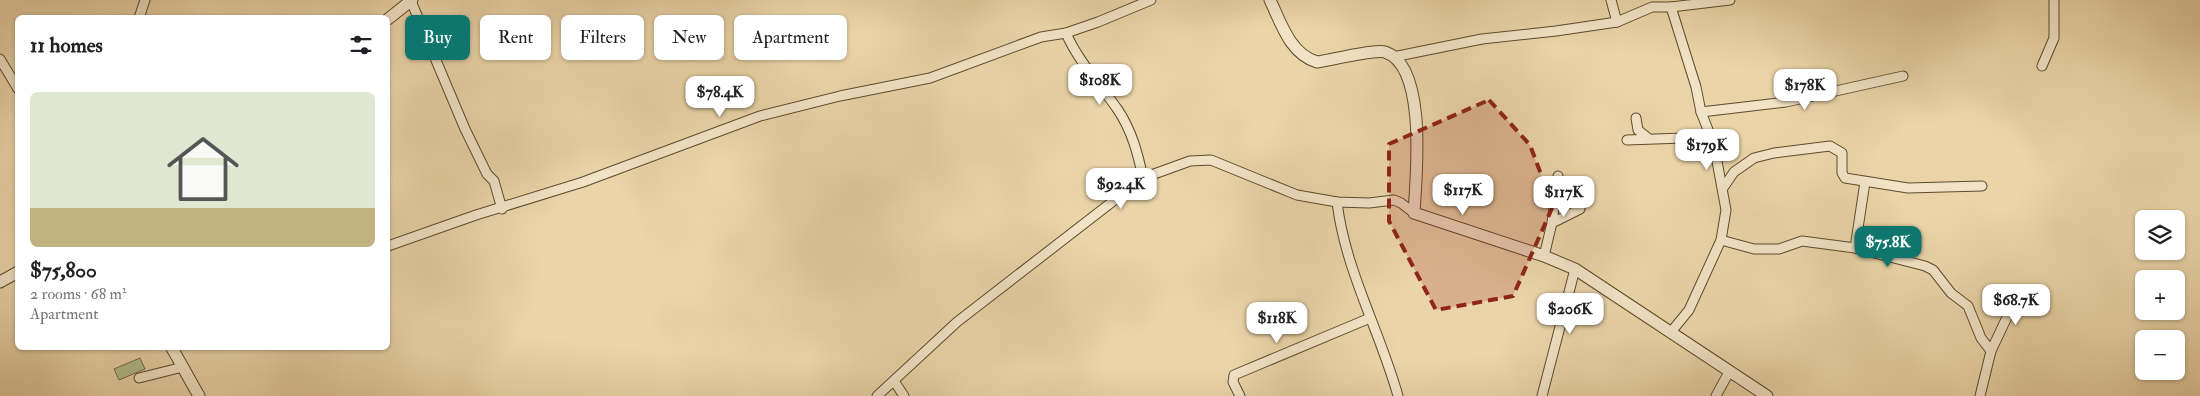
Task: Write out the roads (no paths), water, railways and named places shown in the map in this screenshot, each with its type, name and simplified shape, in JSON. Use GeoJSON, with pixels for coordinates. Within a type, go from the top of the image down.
{"type":"FeatureCollection","features":[{"type":"Feature","properties":{"kind":"street"},"geometry":{"type":"LineString","coordinates":[[139,15],[145,0]]}},
{"type":"Feature","properties":{"kind":"street"},"geometry":{"type":"LineString","coordinates":[[390,17],[411,0],[465,129],[487,174],[494,181],[502,209]]}},
{"type":"Feature","properties":{"kind":"street"},"geometry":{"type":"LineString","coordinates":[[390,245],[466,218],[502,209],[584,182],[760,116],[840,96],[930,78],[1041,37],[1066,33],[1135,3],[1151,0]]}},
{"type":"Feature","properties":{"kind":"street"},"geometry":{"type":"LineString","coordinates":[[1270,0],[1288,36],[1299,54],[1306,59],[1317,62],[1383,52],[1393,57],[1406,72],[1413,97],[1418,160],[1414,214]]}},
{"type":"Feature","properties":{"kind":"street"},"geometry":{"type":"LineString","coordinates":[[1611,0],[1617,22]]}},
{"type":"Feature","properties":{"kind":"street"},"geometry":{"type":"LineString","coordinates":[[1393,57],[1482,39],[1617,22],[1652,3],[1671,7],[1730,0]]}},
{"type":"Feature","properties":{"kind":"street"},"geometry":{"type":"LineString","coordinates":[[2042,66],[2054,38],[2054,0]]}},
{"type":"Feature","properties":{"kind":"street"},"geometry":{"type":"LineString","coordinates":[[1671,7],[1696,87],[1701,112],[1712,137],[1726,210],[1721,240],[1689,310],[1671,332]]}},
{"type":"Feature","properties":{"kind":"street"},"geometry":{"type":"LineString","coordinates":[[1066,33],[1075,51],[1118,111],[1129,130],[1137,148],[1143,178]]}},
{"type":"Feature","properties":{"kind":"street"},"geometry":{"type":"LineString","coordinates":[[0,59],[15,84]]}},
{"type":"Feature","properties":{"kind":"street"},"geometry":{"type":"LineString","coordinates":[[1701,112],[1794,101],[1903,76]]}},
{"type":"Feature","properties":{"kind":"street"},"geometry":{"type":"LineString","coordinates":[[1636,118],[1638,130],[1648,138]]}},
{"type":"Feature","properties":{"kind":"street"},"geometry":{"type":"LineString","coordinates":[[1627,140],[1712,137]]}},
{"type":"Feature","properties":{"kind":"street"},"geometry":{"type":"LineString","coordinates":[[1723,188],[1734,172],[1754,158],[1774,153],[1830,146],[1842,153],[1843,176],[1865,182],[1908,188],[1982,186]]}},
{"type":"Feature","properties":{"kind":"street"},"geometry":{"type":"LineString","coordinates":[[877,396],[957,322],[1143,178],[1190,160],[1203,158],[1296,195],[1337,202],[1394,200],[1401,203],[1414,214],[1544,256],[1575,269],[1767,396]]}},
{"type":"Feature","properties":{"kind":"street"},"geometry":{"type":"LineString","coordinates":[[1544,256],[1552,223],[1558,176]]}},
{"type":"Feature","properties":{"kind":"street"},"geometry":{"type":"LineString","coordinates":[[1855,248],[1865,182]]}},
{"type":"Feature","properties":{"kind":"street"},"geometry":{"type":"LineString","coordinates":[[1337,202],[1340,229],[1370,318],[1390,366],[1398,396]]}},
{"type":"Feature","properties":{"kind":"street"},"geometry":{"type":"LineString","coordinates":[[1552,223],[1580,209]]}},
{"type":"Feature","properties":{"kind":"street"},"geometry":{"type":"LineString","coordinates":[[1721,240],[1754,249],[1779,248],[1802,241],[1855,248],[1925,266],[1933,270],[1952,294],[1968,306],[1981,338],[1991,351]]}},
{"type":"Feature","properties":{"kind":"street"},"geometry":{"type":"LineString","coordinates":[[1542,396],[1575,269]]}},
{"type":"Feature","properties":{"kind":"street"},"geometry":{"type":"LineString","coordinates":[[0,282],[15,274]]}},
{"type":"Feature","properties":{"kind":"street"},"geometry":{"type":"LineString","coordinates":[[1980,396],[1991,351],[2009,313],[2011,291]]}},
{"type":"Feature","properties":{"kind":"street"},"geometry":{"type":"LineString","coordinates":[[1240,396],[1233,382],[1234,375],[1370,318]]}},
{"type":"Feature","properties":{"kind":"street"},"geometry":{"type":"LineString","coordinates":[[173,350],[199,396]]}},
{"type":"Feature","properties":{"kind":"street"},"geometry":{"type":"LineString","coordinates":[[139,378],[183,366]]}},
{"type":"Feature","properties":{"kind":"street"},"geometry":{"type":"LineString","coordinates":[[1716,396],[1729,372]]}},
{"type":"Feature","properties":{"kind":"street"},"geometry":{"type":"LineString","coordinates":[[894,381],[904,396]]}}]}
